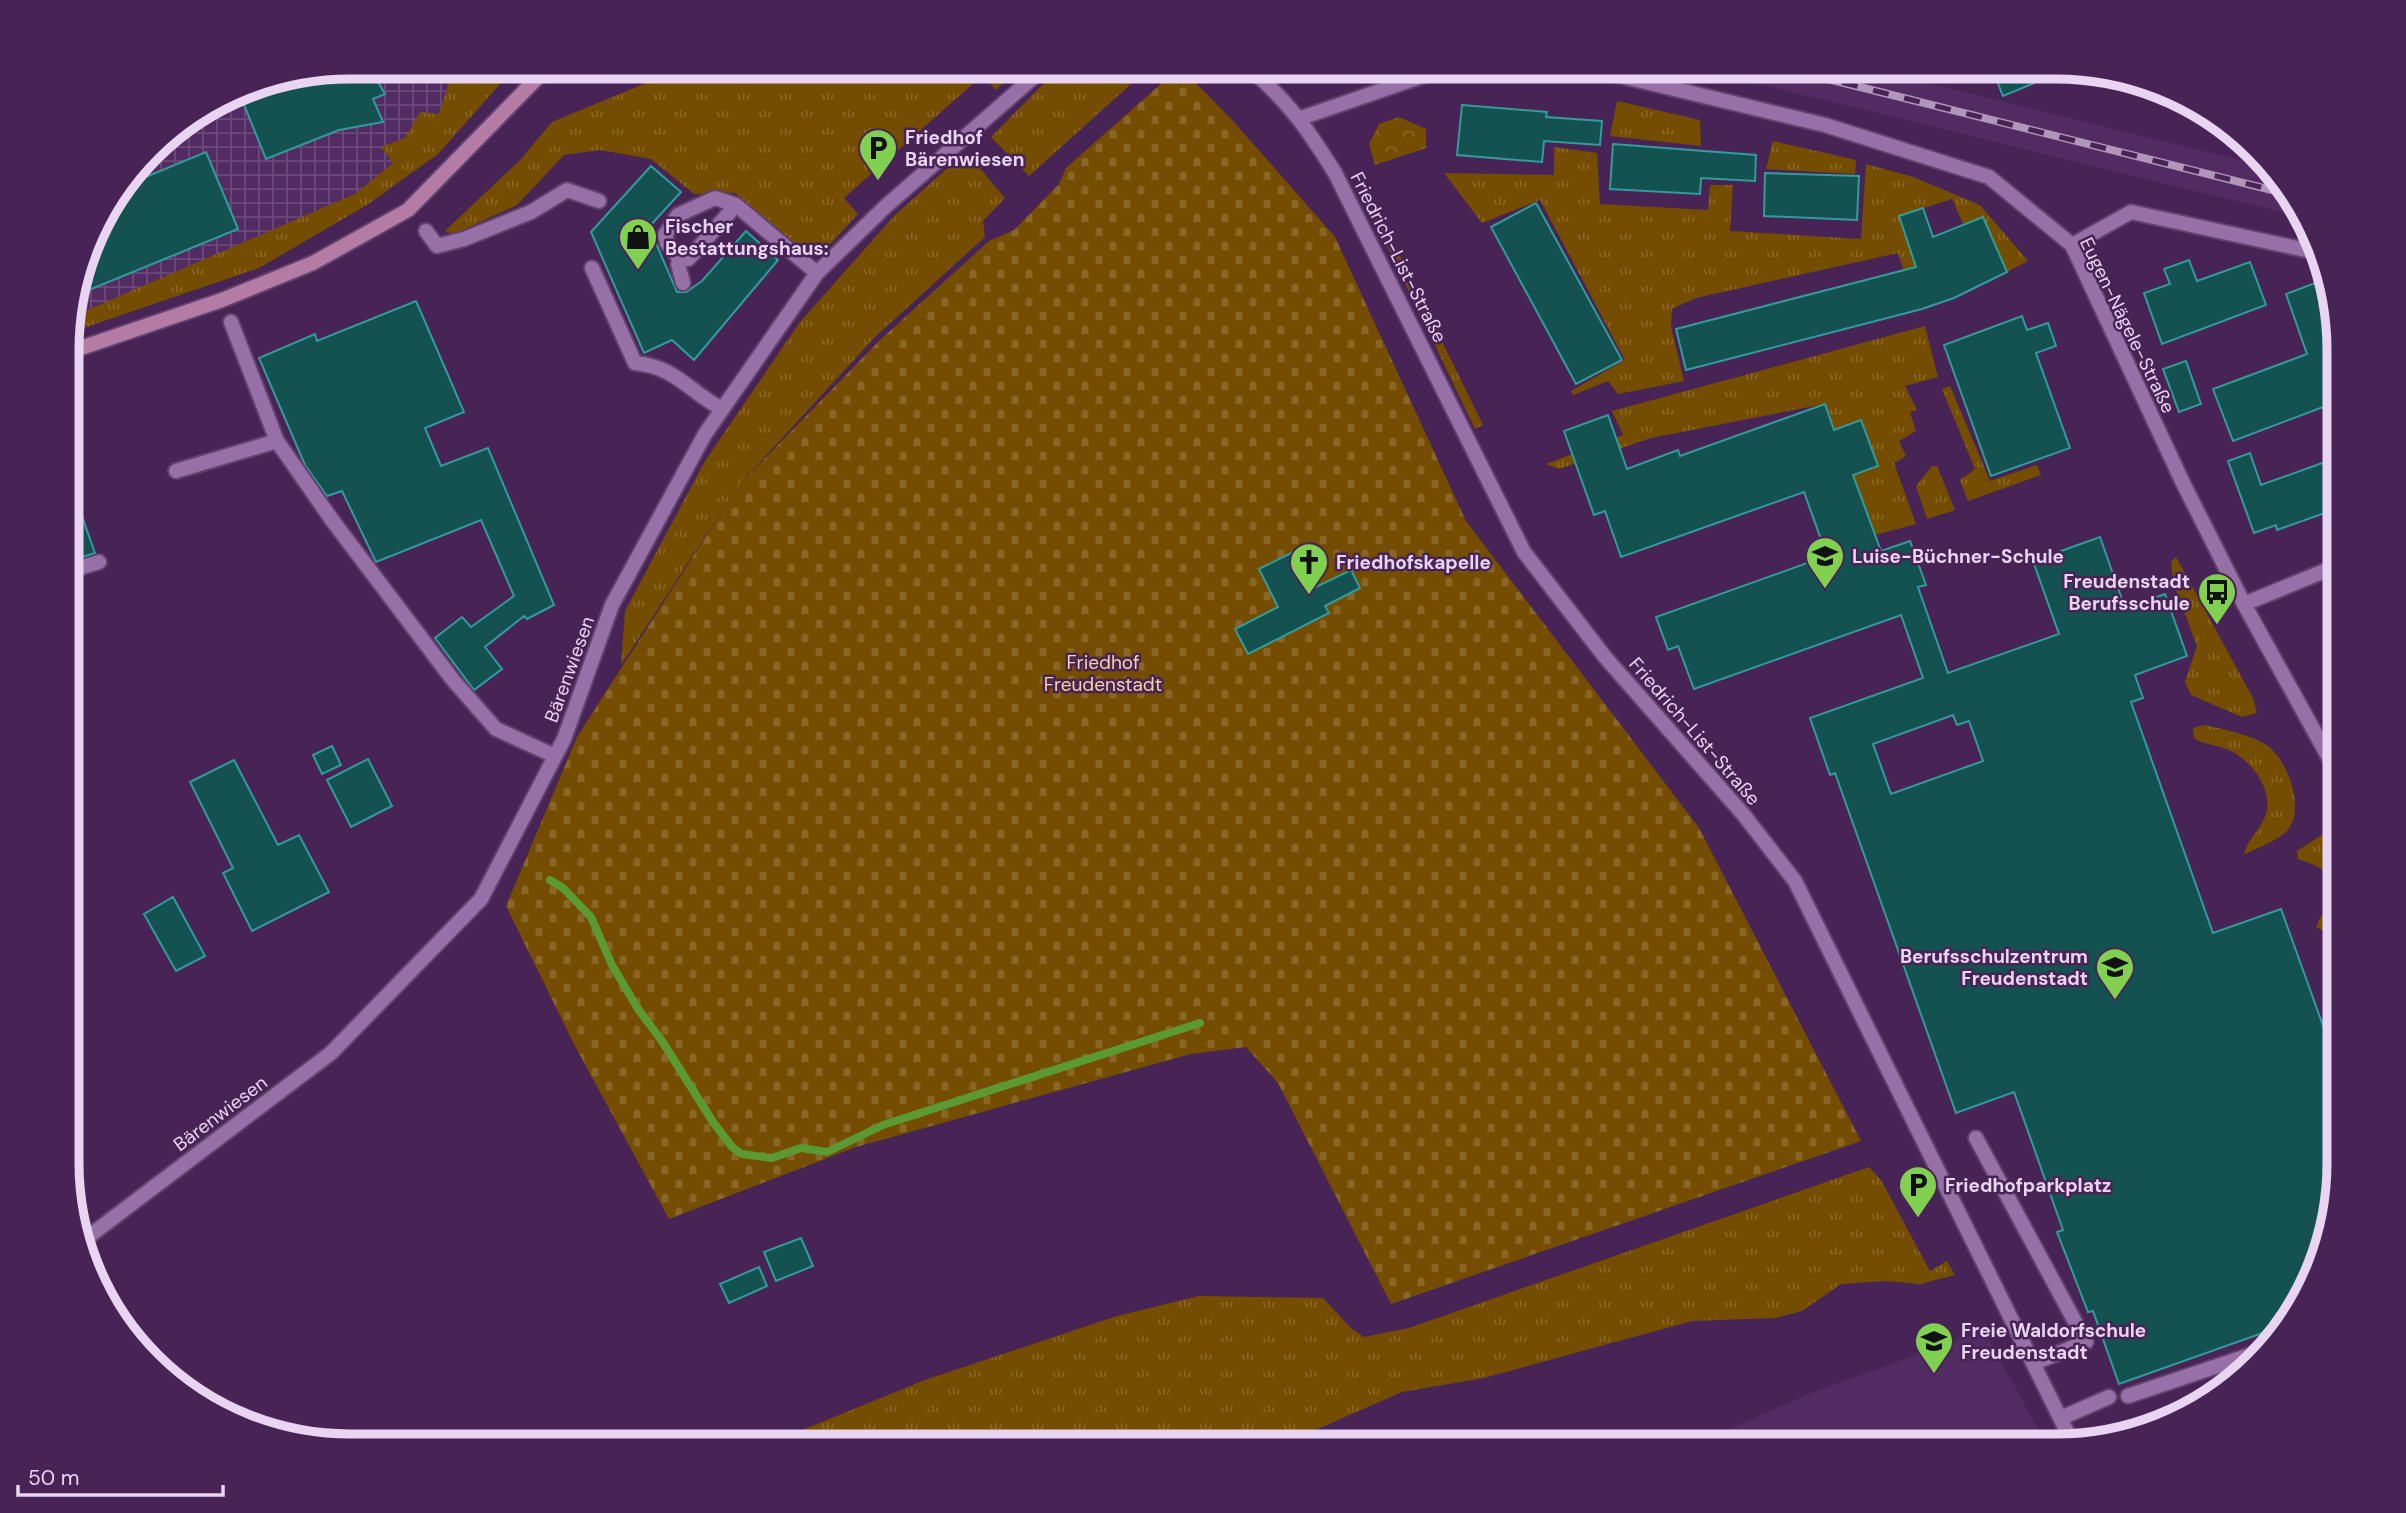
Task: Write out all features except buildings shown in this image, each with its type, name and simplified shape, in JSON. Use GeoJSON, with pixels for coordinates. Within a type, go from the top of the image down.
{"type":"FeatureCollection","features":[{"type":"Feature","properties":{"kind":"street"},"geometry":{"type":"LineString","coordinates":[[79,349],[222,300],[313,263],[408,210],[535,79]]}},
{"type":"Feature","properties":{"kind":"street","name":"Bärenwiesen"},"geometry":{"type":"LineString","coordinates":[[89,1236],[341,1044],[481,899],[555,756],[612,606],[705,434],[722,408],[817,273],[886,206],[1030,79]]}},
{"type":"Feature","properties":{"kind":"street","name":"Friedrich-List-Straße"},"geometry":{"type":"LineString","coordinates":[[1263,79],[1283,96],[1301,118],[1335,173],[1524,552],[1605,657],[1743,814],[1795,881],[2068,1434]]}},
{"type":"Feature","properties":{"kind":"street"},"geometry":{"type":"LineString","coordinates":[[1301,118],[1411,79]]}},
{"type":"Feature","properties":{"kind":"street","name":"Eugen-Nägele-Straße"},"geometry":{"type":"LineString","coordinates":[[1636,79],[1825,125],[1989,177],[2072,244],[2117,346],[2244,604],[2327,754]]}},
{"type":"Feature","properties":{"kind":"street"},"geometry":{"type":"LineString","coordinates":[[426,231],[437,246],[464,239],[531,212],[567,190],[599,201]]}},
{"type":"Feature","properties":{"kind":"street"},"geometry":{"type":"LineString","coordinates":[[680,259],[667,243],[665,234],[678,215],[715,198],[736,205],[817,273]]}},
{"type":"Feature","properties":{"kind":"street"},"geometry":{"type":"LineString","coordinates":[[680,259],[688,259],[736,205]]}},
{"type":"Feature","properties":{"kind":"street"},"geometry":{"type":"LineString","coordinates":[[2072,244],[2132,212],[2309,251]]}},
{"type":"Feature","properties":{"kind":"street"},"geometry":{"type":"LineString","coordinates":[[680,259],[678,264],[683,282]]}},
{"type":"Feature","properties":{"kind":"street"},"geometry":{"type":"LineString","coordinates":[[592,268],[635,363],[667,369],[696,394],[722,408]]}},
{"type":"Feature","properties":{"kind":"street"},"geometry":{"type":"LineString","coordinates":[[231,322],[277,441],[453,680],[496,729],[555,756]]}},
{"type":"Feature","properties":{"kind":"street"},"geometry":{"type":"LineString","coordinates":[[176,471],[277,441]]}},
{"type":"Feature","properties":{"kind":"street"},"geometry":{"type":"LineString","coordinates":[[79,568],[99,562]]}},
{"type":"Feature","properties":{"kind":"street"},"geometry":{"type":"LineString","coordinates":[[2244,604],[2327,570]]}},
{"type":"Feature","properties":{"kind":"street"},"geometry":{"type":"LineString","coordinates":[[1976,1138],[2086,1342],[2034,1363]]}},
{"type":"Feature","properties":{"kind":"street"},"geometry":{"type":"LineString","coordinates":[[2128,1396],[2247,1356]]}},
{"type":"Feature","properties":{"kind":"street"},"geometry":{"type":"LineString","coordinates":[[2061,1418],[2109,1397]]}},
{"type":"Feature","properties":{"kind":"shaded area"},"geometry":{"type":"Polygon","coordinates":[[[481,79],[483,83],[358,203],[81,314],[99,246],[124,199],[158,158],[214,115],[263,93],[314,81],[481,79]]]}},
{"type":"Feature","properties":{"kind":"shaded area"},"geometry":{"type":"Polygon","coordinates":[[[1738,79],[1912,79],[2253,163],[2291,215],[1738,79]]]}},
{"type":"Feature","properties":{"kind":"shaded area","name":"Freie Waldorfschule Freudenstadt"},"geometry":{"type":"Polygon","coordinates":[[[1984,1330],[2040,1434],[1719,1434],[1808,1394],[1984,1330]]]}},
{"type":"Feature","properties":{"kind":"green space"},"geometry":{"type":"Polygon","coordinates":[[[450,79],[499,79],[501,83],[438,154],[367,205],[259,268],[79,329],[81,313],[355,194],[393,163],[381,147],[405,138],[420,112],[439,114],[450,79]]]}},
{"type":"Feature","properties":{"kind":"green space"},"geometry":{"type":"Polygon","coordinates":[[[656,79],[978,79],[844,198],[858,214],[824,251],[815,256],[804,251],[735,193],[694,194],[651,159],[600,150],[564,155],[517,205],[454,234],[445,231],[521,159],[552,122],[656,79]]]}},
{"type":"Feature","properties":{"kind":"green space"},"geometry":{"type":"Polygon","coordinates":[[[986,79],[1007,79],[996,90],[986,79]]]}},
{"type":"Feature","properties":{"kind":"green space"},"geometry":{"type":"Polygon","coordinates":[[[1048,79],[1137,79],[1029,176],[991,137],[1048,79]]]}},
{"type":"Feature","properties":{"kind":"green space","name":"Friedhof Freudenstadt"},"geometry":{"type":"Polygon","coordinates":[[[1166,79],[1192,79],[1233,121],[1335,237],[1466,521],[1699,828],[1861,1141],[1391,1304],[1278,1083],[1246,1047],[1191,1054],[856,1147],[669,1219],[575,1046],[506,906],[577,737],[739,485],[879,341],[989,241],[1014,230],[1059,184],[1066,168],[1166,79]]]}},
{"type":"Feature","properties":{"kind":"green space"},"geometry":{"type":"Polygon","coordinates":[[[1617,101],[1700,120],[1701,146],[1610,136],[1617,101]]]}},
{"type":"Feature","properties":{"kind":"green space"},"geometry":{"type":"Polygon","coordinates":[[[1399,117],[1426,129],[1426,148],[1375,165],[1369,144],[1379,124],[1399,117]]]}},
{"type":"Feature","properties":{"kind":"green space"},"geometry":{"type":"Polygon","coordinates":[[[1773,141],[1856,160],[1855,174],[1766,169],[1773,141]]]}},
{"type":"Feature","properties":{"kind":"green space"},"geometry":{"type":"Polygon","coordinates":[[[1554,147],[1597,153],[1600,204],[1708,210],[1710,185],[1733,185],[1730,231],[1861,239],[1866,164],[1913,177],[1980,205],[2028,261],[2007,272],[1983,218],[1964,226],[1952,199],[1899,216],[1929,306],[1916,310],[1898,253],[1696,298],[1672,309],[1671,327],[1684,381],[1618,394],[1608,381],[1573,395],[1571,391],[1625,360],[1540,200],[1482,223],[1444,173],[1554,175],[1554,147]]]}},
{"type":"Feature","properties":{"kind":"green space"},"geometry":{"type":"Polygon","coordinates":[[[967,159],[977,165],[1005,198],[983,221],[985,237],[876,336],[739,485],[621,665],[625,611],[705,461],[800,322],[894,216],[952,164],[967,159]]]}},
{"type":"Feature","properties":{"kind":"green space"},"geometry":{"type":"Polygon","coordinates":[[[1377,209],[1483,425],[1475,429],[1372,214],[1377,209]]]}},
{"type":"Feature","properties":{"kind":"green space"},"geometry":{"type":"Polygon","coordinates":[[[1925,326],[1938,377],[1905,386],[1917,410],[1910,412],[1916,431],[1899,441],[1906,456],[1894,463],[1916,524],[1875,535],[1853,475],[1878,466],[1862,421],[1834,430],[1824,404],[1651,438],[1559,469],[1546,464],[1623,435],[1612,411],[1925,326]]]}},
{"type":"Feature","properties":{"kind":"green space"},"geometry":{"type":"Polygon","coordinates":[[[1950,386],[1990,481],[2037,465],[2041,475],[1968,501],[1960,480],[1975,469],[1942,389],[1950,386]]]}},
{"type":"Feature","properties":{"kind":"green space"},"geometry":{"type":"Polygon","coordinates":[[[1932,466],[1937,466],[1955,510],[1927,519],[1916,486],[1932,466]]]}},
{"type":"Feature","properties":{"kind":"green space"},"geometry":{"type":"Polygon","coordinates":[[[2176,557],[2253,698],[2257,713],[2242,717],[2191,695],[2185,682],[2197,646],[2173,582],[2171,562],[2176,557]]]}},
{"type":"Feature","properties":{"kind":"green space"},"geometry":{"type":"Polygon","coordinates":[[[2206,725],[2247,736],[2268,746],[2282,763],[2292,786],[2295,811],[2287,831],[2244,855],[2265,817],[2267,797],[2259,778],[2246,761],[2225,748],[2194,738],[2193,728],[2206,725]]]}},
{"type":"Feature","properties":{"kind":"green space"},"geometry":{"type":"Polygon","coordinates":[[[2323,834],[2327,835],[2327,873],[2298,859],[2297,851],[2323,834]]]}},
{"type":"Feature","properties":{"kind":"green space"},"geometry":{"type":"Polygon","coordinates":[[[2327,910],[2327,930],[2316,927],[2327,910]]]}},
{"type":"Feature","properties":{"kind":"green space"},"geometry":{"type":"Polygon","coordinates":[[[1869,1167],[1881,1180],[1930,1271],[1947,1261],[1955,1275],[1920,1284],[1886,1281],[1841,1284],[1802,1311],[1775,1318],[1692,1321],[1484,1378],[1402,1392],[1306,1434],[792,1434],[925,1380],[1117,1316],[1199,1296],[1323,1298],[1351,1328],[1364,1337],[1409,1328],[1869,1167]]]}},
{"type":"Feature","properties":{"kind":"waterway"},"geometry":{"type":"LineString","coordinates":[[550,880],[563,888],[591,917],[612,965],[638,1009],[662,1041],[713,1122],[732,1147],[742,1154],[772,1158],[801,1148],[827,1152],[883,1125],[1200,1023]]}},
{"type":"Feature","properties":{"kind":"railway"},"geometry":{"type":"LineString","coordinates":[[1828,79],[2276,191]]}},
{"type":"Feature","properties":{"kind":"place","name":"Friedhof Bärenwiesen"},"geometry":{"type":"Point","coordinates":[878,182]}},
{"type":"Feature","properties":{"kind":"place","name":"Fischer Bestattungshaus:"},"geometry":{"type":"Point","coordinates":[638,271]}},
{"type":"Feature","properties":{"kind":"place","name":"Luise-Büchner-Schule"},"geometry":{"type":"Point","coordinates":[1825,590]}},
{"type":"Feature","properties":{"kind":"place","name":"Friedhofskapelle"},"geometry":{"type":"Point","coordinates":[1309,596]}},
{"type":"Feature","properties":{"kind":"place","name":"Freudenstadt Berufsschule"},"geometry":{"type":"Point","coordinates":[2217,626]}},
{"type":"Feature","properties":{"kind":"place","name":"Berufsschulzentrum Freudenstadt"},"geometry":{"type":"Point","coordinates":[2115,1001]}},
{"type":"Feature","properties":{"kind":"place","name":"Friedhofparkplatz"},"geometry":{"type":"Point","coordinates":[1918,1219]}},
{"type":"Feature","properties":{"kind":"place","name":"Freie Waldorfschule Freudenstadt"},"geometry":{"type":"Point","coordinates":[1934,1375]}}]}
